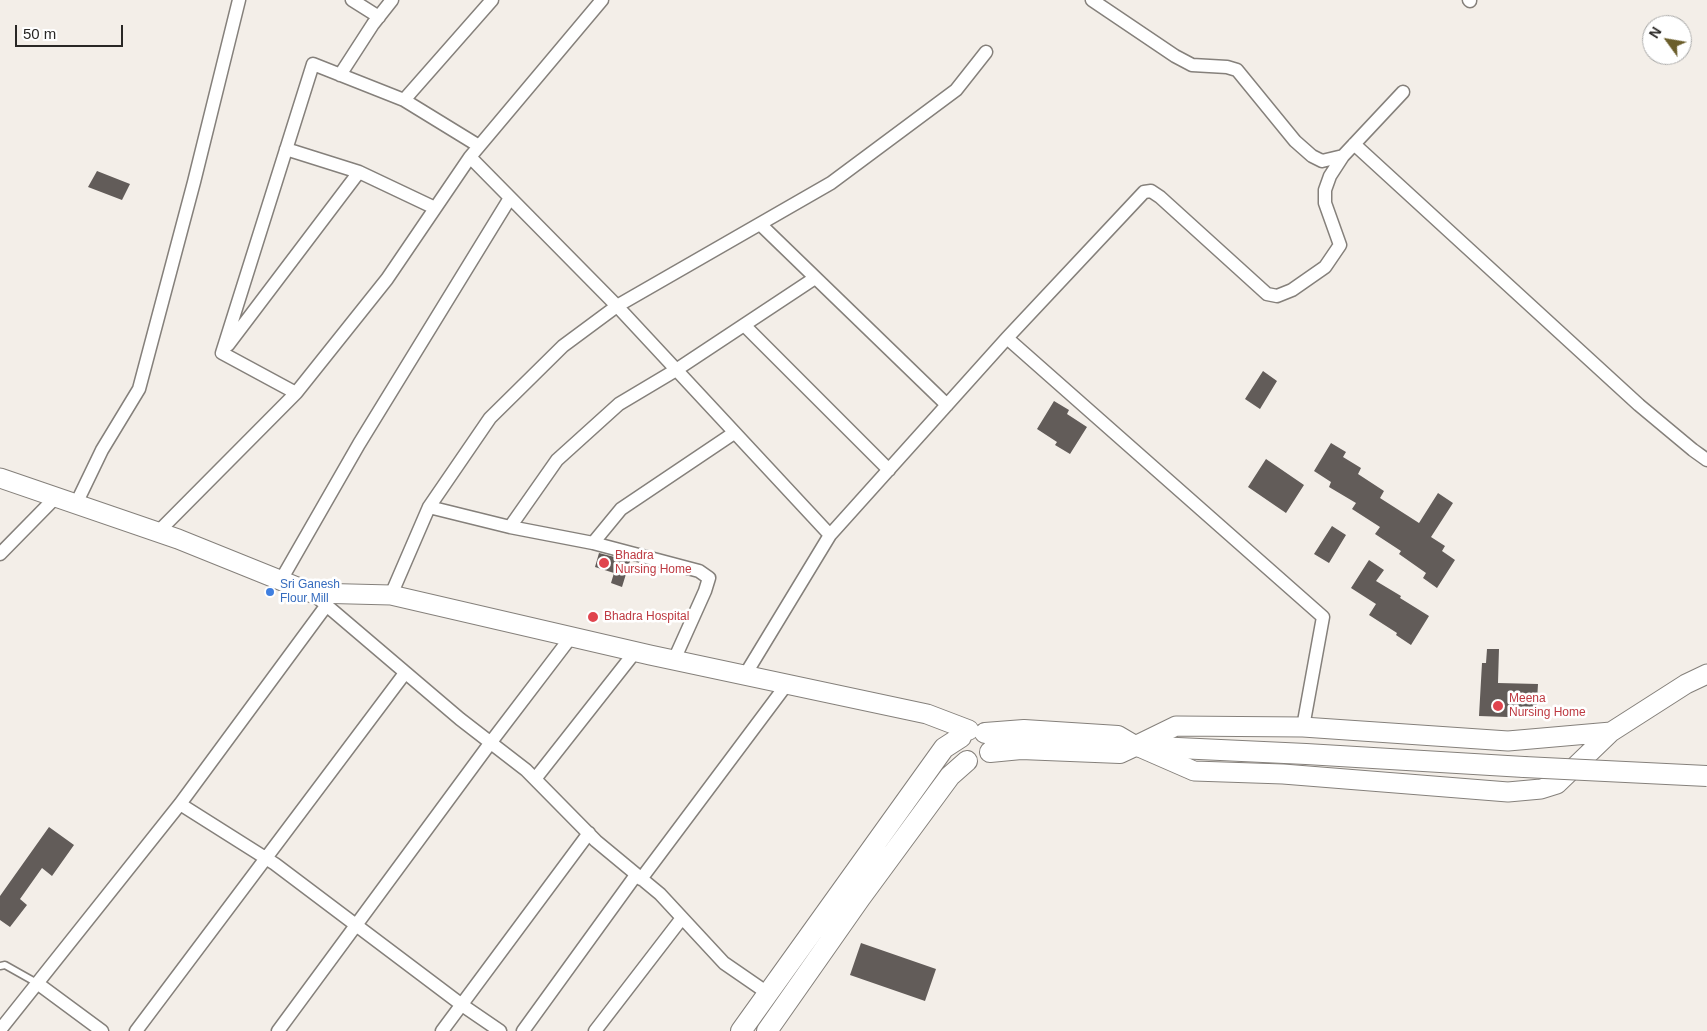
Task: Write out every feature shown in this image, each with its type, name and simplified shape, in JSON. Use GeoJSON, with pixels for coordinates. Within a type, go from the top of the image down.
{"type":"FeatureCollection","features":[{"type":"Feature","properties":{"kind":"main road"},"geometry":{"type":"LineString","coordinates":[[741,1031],[944,748],[972,733],[1024,730],[1118,736],[1135,746]]}},
{"type":"Feature","properties":{"kind":"main road"},"geometry":{"type":"LineString","coordinates":[[972,733],[991,742],[990,752],[983,760],[977,762],[967,761],[959,753],[958,748],[972,733]]}},
{"type":"Feature","properties":{"kind":"main road"},"geometry":{"type":"LineString","coordinates":[[990,752],[1021,749],[1120,753],[1135,746],[1707,776]]}},
{"type":"Feature","properties":{"kind":"main road"},"geometry":{"type":"LineString","coordinates":[[767,1031],[861,897],[950,776],[967,761]]}},
{"type":"Feature","properties":{"kind":"street"},"geometry":{"type":"LineString","coordinates":[[76,504],[102,450],[139,389],[194,182],[239,0]]}},
{"type":"Feature","properties":{"kind":"street"},"geometry":{"type":"LineString","coordinates":[[352,0],[379,17]]}},
{"type":"Feature","properties":{"kind":"street"},"geometry":{"type":"LineString","coordinates":[[340,75],[392,0]]}},
{"type":"Feature","properties":{"kind":"street"},"geometry":{"type":"LineString","coordinates":[[404,100],[492,0]]}},
{"type":"Feature","properties":{"kind":"street"},"geometry":{"type":"LineString","coordinates":[[158,532],[296,393],[387,279],[479,146],[602,0]]}},
{"type":"Feature","properties":{"kind":"street"},"geometry":{"type":"LineString","coordinates":[[1092,0],[1175,56],[1192,65],[1227,67],[1237,70],[1295,141],[1312,156],[1322,161],[1343,156]]}},
{"type":"Feature","properties":{"kind":"street"},"geometry":{"type":"LineString","coordinates":[[390,595],[429,508],[490,418],[563,346],[616,306],[831,183],[956,90],[986,52]]}},
{"type":"Feature","properties":{"kind":"street"},"geometry":{"type":"LineString","coordinates":[[222,353],[313,64],[404,100],[479,146]]}},
{"type":"Feature","properties":{"kind":"street"},"geometry":{"type":"LineString","coordinates":[[745,675],[830,535],[1007,338],[1144,192],[1151,191],[1160,197],[1267,294],[1277,296],[1292,290],[1325,267],[1340,245],[1325,203],[1325,190],[1330,176],[1343,156],[1403,92]]}},
{"type":"Feature","properties":{"kind":"street"},"geometry":{"type":"LineString","coordinates":[[1354,144],[1639,405],[1692,450],[1707,460]]}},
{"type":"Feature","properties":{"kind":"street"},"geometry":{"type":"LineString","coordinates":[[286,149],[359,172],[435,208]]}},
{"type":"Feature","properties":{"kind":"street"},"geometry":{"type":"LineString","coordinates":[[470,158],[616,306],[830,535]]}},
{"type":"Feature","properties":{"kind":"street"},"geometry":{"type":"LineString","coordinates":[[222,353],[359,172]]}},
{"type":"Feature","properties":{"kind":"street"},"geometry":{"type":"LineString","coordinates":[[281,580],[364,435],[510,198]]}},
{"type":"Feature","properties":{"kind":"street"},"geometry":{"type":"LineString","coordinates":[[760,224],[946,405]]}},
{"type":"Feature","properties":{"kind":"street"},"geometry":{"type":"LineString","coordinates":[[510,527],[558,460],[619,404],[676,370],[815,278]]}},
{"type":"Feature","properties":{"kind":"street"},"geometry":{"type":"LineString","coordinates":[[744,325],[889,470]]}},
{"type":"Feature","properties":{"kind":"street"},"geometry":{"type":"LineString","coordinates":[[1007,338],[1323,618],[1304,727]]}},
{"type":"Feature","properties":{"kind":"street"},"geometry":{"type":"LineString","coordinates":[[222,353],[296,393]]}},
{"type":"Feature","properties":{"kind":"street"},"geometry":{"type":"LineString","coordinates":[[593,543],[621,509],[734,433]]}},
{"type":"Feature","properties":{"kind":"street"},"geometry":{"type":"LineString","coordinates":[[0,478],[158,532],[312,593],[405,673],[526,770],[589,834],[660,894],[724,963],[769,994]]}},
{"type":"Feature","properties":{"kind":"street"},"geometry":{"type":"LineString","coordinates":[[0,554],[56,497]]}},
{"type":"Feature","properties":{"kind":"street"},"geometry":{"type":"LineString","coordinates":[[429,508],[510,527],[593,543],[698,571],[709,578],[674,660]]}},
{"type":"Feature","properties":{"kind":"street"},"geometry":{"type":"LineString","coordinates":[[312,593],[390,595],[635,652],[927,714],[972,733]]}},
{"type":"Feature","properties":{"kind":"street"},"geometry":{"type":"LineString","coordinates":[[0,1030],[180,804],[326,606]]}},
{"type":"Feature","properties":{"kind":"street"},"geometry":{"type":"LineString","coordinates":[[278,1031],[491,742],[571,637]]}},
{"type":"Feature","properties":{"kind":"street"},"geometry":{"type":"LineString","coordinates":[[535,779],[635,652]]}},
{"type":"Feature","properties":{"kind":"street"},"geometry":{"type":"LineString","coordinates":[[136,1031],[405,673]]}},
{"type":"Feature","properties":{"kind":"street"},"geometry":{"type":"LineString","coordinates":[[1135,746],[1194,771],[1283,774],[1508,792],[1541,789],[1557,784],[1611,732],[1686,684],[1707,674]]}},
{"type":"Feature","properties":{"kind":"street"},"geometry":{"type":"LineString","coordinates":[[523,1031],[787,684]]}},
{"type":"Feature","properties":{"kind":"street"},"geometry":{"type":"LineString","coordinates":[[1135,746],[1176,726],[1304,727],[1508,741],[1611,732]]}},
{"type":"Feature","properties":{"kind":"street"},"geometry":{"type":"LineString","coordinates":[[180,804],[266,858],[462,1005],[500,1031]]}},
{"type":"Feature","properties":{"kind":"street"},"geometry":{"type":"LineString","coordinates":[[442,1031],[589,834]]}},
{"type":"Feature","properties":{"kind":"street"},"geometry":{"type":"LineString","coordinates":[[595,1031],[682,918]]}},
{"type":"Feature","properties":{"kind":"street"},"geometry":{"type":"LineString","coordinates":[[37,983],[102,1031]]}},
{"type":"Feature","properties":{"kind":"lane"},"geometry":{"type":"LineString","coordinates":[[0,966],[5,965],[37,983]]}},
{"type":"Feature","properties":{"kind":"building"},"geometry":{"type":"Polygon","coordinates":[[[97,171],[130,184],[122,200],[88,187],[97,171]]]}},
{"type":"Feature","properties":{"kind":"building"},"geometry":{"type":"Polygon","coordinates":[[[1263,371],[1277,381],[1260,409],[1245,399],[1263,371]]]}},
{"type":"Feature","properties":{"kind":"building"},"geometry":{"type":"Polygon","coordinates":[[[1054,401],[1069,410],[1067,414],[1087,427],[1070,454],[1055,445],[1057,442],[1037,429],[1054,401]]]}},
{"type":"Feature","properties":{"kind":"building"},"geometry":{"type":"Polygon","coordinates":[[[1331,443],[1346,452],[1343,457],[1361,468],[1358,474],[1384,491],[1380,498],[1419,523],[1438,493],[1453,503],[1431,537],[1445,546],[1442,551],[1455,560],[1437,588],[1423,578],[1426,573],[1399,554],[1401,551],[1375,534],[1380,527],[1352,509],[1356,503],[1329,487],[1331,482],[1314,471],[1331,443]]]}},
{"type":"Feature","properties":{"kind":"building"},"geometry":{"type":"Polygon","coordinates":[[[1266,459],[1304,485],[1286,513],[1248,487],[1266,459]]]}},
{"type":"Feature","properties":{"kind":"building"},"geometry":{"type":"Polygon","coordinates":[[[1332,526],[1346,535],[1329,563],[1314,554],[1332,526]]]}},
{"type":"Feature","properties":{"kind":"building"},"geometry":{"type":"Polygon","coordinates":[[[599,553],[630,561],[622,587],[611,583],[614,573],[595,567],[599,553]]]}},
{"type":"Feature","properties":{"kind":"building"},"geometry":{"type":"Polygon","coordinates":[[[1369,560],[1384,570],[1376,581],[1429,616],[1411,645],[1396,635],[1397,633],[1369,615],[1376,604],[1351,588],[1369,560]]]}},
{"type":"Feature","properties":{"kind":"building"},"geometry":{"type":"Polygon","coordinates":[[[1487,649],[1499,649],[1498,683],[1538,684],[1536,718],[1479,716],[1482,663],[1486,663],[1487,649]]]}},
{"type":"Feature","properties":{"kind":"building"},"geometry":{"type":"Polygon","coordinates":[[[49,827],[74,845],[52,876],[42,868],[20,899],[27,905],[10,927],[0,920],[0,896],[49,827]]]}},
{"type":"Feature","properties":{"kind":"building"},"geometry":{"type":"Polygon","coordinates":[[[861,943],[936,969],[925,1001],[850,975],[861,943]]]}},
{"type":"Feature","properties":{"kind":"place","name":"Bhadra Nursing Home"},"geometry":{"type":"Point","coordinates":[604,563]}},
{"type":"Feature","properties":{"kind":"place","name":"Sri Ganesh Flour Mill"},"geometry":{"type":"Point","coordinates":[270,592]}},
{"type":"Feature","properties":{"kind":"place","name":"Bhadra Hospital"},"geometry":{"type":"Point","coordinates":[593,617]}},
{"type":"Feature","properties":{"kind":"place","name":"Meena Nursing Home"},"geometry":{"type":"Point","coordinates":[1498,706]}}]}
